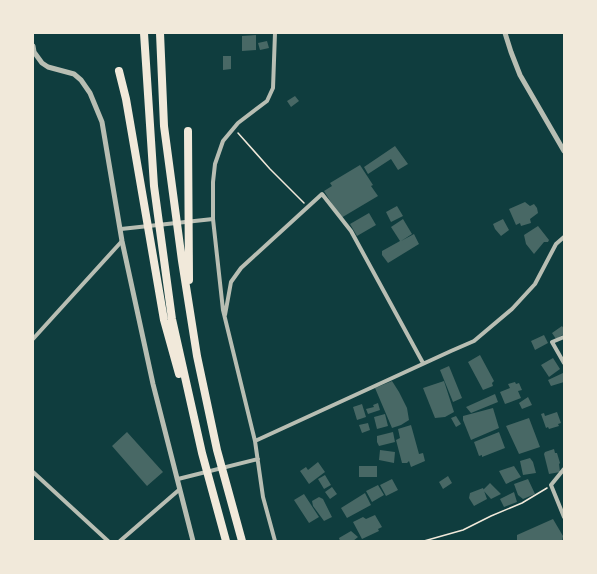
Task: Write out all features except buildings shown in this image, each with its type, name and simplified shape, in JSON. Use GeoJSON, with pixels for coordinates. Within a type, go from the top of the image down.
{"type":"FeatureCollection","features":[{"type":"Feature","properties":{"kind":"highway"},"geometry":{"type":"LineString","coordinates":[[144,33],[154,186],[171,311],[202,454]]}},
{"type":"Feature","properties":{"kind":"highway"},"geometry":{"type":"LineString","coordinates":[[160,33],[164,126],[182,262],[197,356],[216,450],[242,541]]}},
{"type":"Feature","properties":{"kind":"highway"},"geometry":{"type":"LineString","coordinates":[[119,71],[126,99],[164,320],[226,541]]}},
{"type":"Feature","properties":{"kind":"highway"},"geometry":{"type":"LineString","coordinates":[[188,131],[190,305]]}},
{"type":"Feature","properties":{"kind":"street"},"geometry":{"type":"LineString","coordinates":[[275,33],[274,88],[267,101],[238,123],[223,141],[215,164],[213,182],[213,219],[224,317],[255,441],[263,497],[276,541]]}},
{"type":"Feature","properties":{"kind":"street"},"geometry":{"type":"LineString","coordinates":[[505,33],[520,75],[564,151]]}},
{"type":"Feature","properties":{"kind":"street"},"geometry":{"type":"LineString","coordinates":[[33,46],[34,52],[48,67],[74,74],[81,80],[97,108],[104,129],[122,241],[153,384],[193,541]]}},
{"type":"Feature","properties":{"kind":"street"},"geometry":{"type":"LineString","coordinates":[[224,317],[231,282],[241,268],[322,194],[351,231],[423,363]]}},
{"type":"Feature","properties":{"kind":"street"},"geometry":{"type":"LineString","coordinates":[[121,229],[213,219]]}},
{"type":"Feature","properties":{"kind":"street"},"geometry":{"type":"LineString","coordinates":[[255,441],[474,341],[512,309],[535,284],[556,244],[564,237]]}},
{"type":"Feature","properties":{"kind":"street"},"geometry":{"type":"LineString","coordinates":[[33,339],[122,241]]}},
{"type":"Feature","properties":{"kind":"street"},"geometry":{"type":"LineString","coordinates":[[564,337],[552,342],[564,364]]}},
{"type":"Feature","properties":{"kind":"street"},"geometry":{"type":"LineString","coordinates":[[178,479],[258,459]]}},
{"type":"Feature","properties":{"kind":"street"},"geometry":{"type":"LineString","coordinates":[[564,470],[551,485],[564,517]]}},
{"type":"Feature","properties":{"kind":"street"},"geometry":{"type":"LineString","coordinates":[[33,472],[108,541]]}},
{"type":"Feature","properties":{"kind":"street"},"geometry":{"type":"LineString","coordinates":[[120,541],[180,488]]}},
{"type":"Feature","properties":{"kind":"path"},"geometry":{"type":"LineString","coordinates":[[234,128],[270,169],[308,207]]}},
{"type":"Feature","properties":{"kind":"path"},"geometry":{"type":"LineString","coordinates":[[424,541],[463,530],[522,503],[551,485]]}}]}
